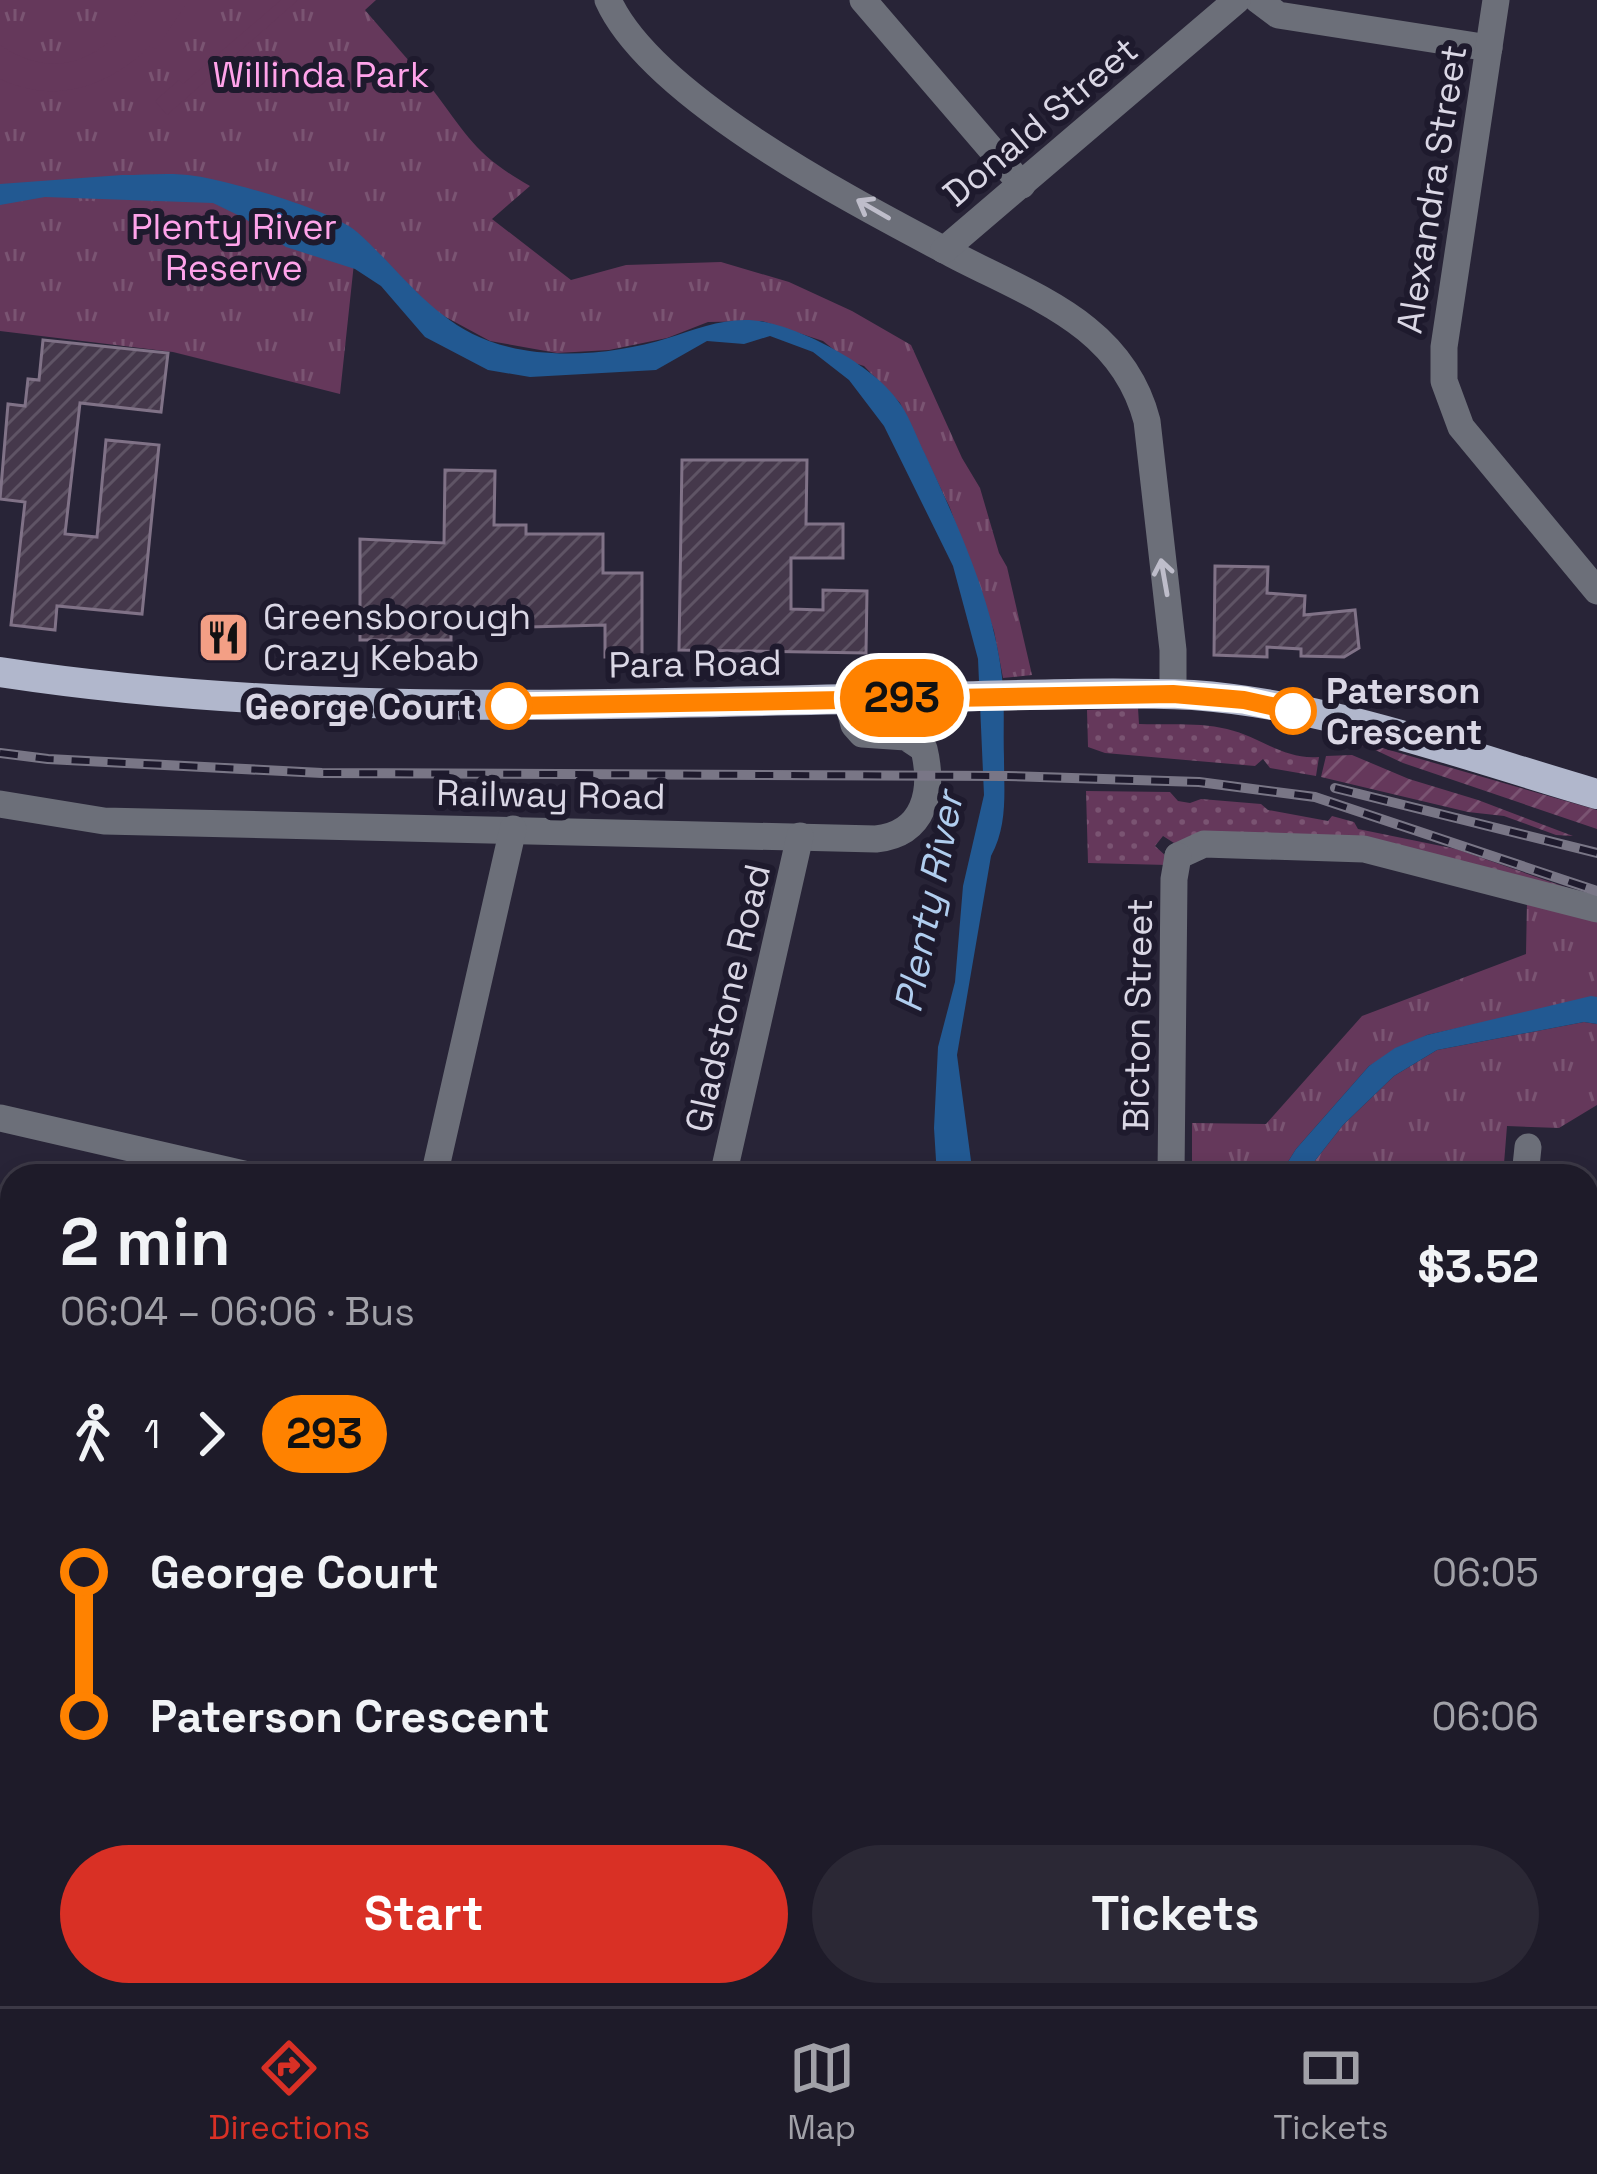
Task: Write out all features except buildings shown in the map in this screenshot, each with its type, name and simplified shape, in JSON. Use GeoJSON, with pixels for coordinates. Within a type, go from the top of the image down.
{"type":"FeatureCollection","features":[{"type":"Feature","properties":{"kind":"main road","name":"Para Road"},"geometry":{"type":"LineString","coordinates":[[0,672],[146,693],[351,705],[1173,694],[1244,700],[1342,722],[1597,794]]}},
{"type":"Feature","properties":{"kind":"street"},"geometry":{"type":"LineString","coordinates":[[608,0],[628,37],[716,113],[786,160],[1066,313],[1128,371],[1147,421],[1173,650],[1173,694]]}},
{"type":"Feature","properties":{"kind":"street"},"geometry":{"type":"LineString","coordinates":[[863,0],[1022,185]]}},
{"type":"Feature","properties":{"kind":"street","name":"Donald Street"},"geometry":{"type":"LineString","coordinates":[[944,250],[1237,0]]}},
{"type":"Feature","properties":{"kind":"street"},"geometry":{"type":"LineString","coordinates":[[1258,0],[1278,15],[1489,48]]}},
{"type":"Feature","properties":{"kind":"street","name":"Alexandra Street"},"geometry":{"type":"LineString","coordinates":[[1496,0],[1444,347],[1446,388],[1466,434],[1597,591]]}},
{"type":"Feature","properties":{"kind":"street"},"geometry":{"type":"LineString","coordinates":[[1446,388],[1597,564]]}},
{"type":"Feature","properties":{"kind":"street","name":"Railway Road"},"geometry":{"type":"LineString","coordinates":[[0,804],[104,821],[884,838],[911,827],[921,816],[927,788],[923,749],[905,736],[862,734],[854,725],[847,699]]}},
{"type":"Feature","properties":{"kind":"street"},"geometry":{"type":"LineString","coordinates":[[437,1164],[513,830]]}},
{"type":"Feature","properties":{"kind":"street","name":"Gladstone Road"},"geometry":{"type":"LineString","coordinates":[[726,1164],[800,836]]}},
{"type":"Feature","properties":{"kind":"street","name":"Bicton Street"},"geometry":{"type":"LineString","coordinates":[[1172,1164],[1174,879],[1169,849],[1204,844],[1364,849],[1597,909]]}},
{"type":"Feature","properties":{"kind":"street"},"geometry":{"type":"LineString","coordinates":[[0,1118],[200,1164]]}},
{"type":"Feature","properties":{"kind":"street"},"geometry":{"type":"LineString","coordinates":[[1526,1164],[1528,1147]]}},
{"type":"Feature","properties":{"kind":"green space","name":"Plenty River Reserve"},"geometry":{"type":"Polygon","coordinates":[[[0,0],[376,0],[365,10],[464,132],[484,154],[530,186],[492,219],[571,280],[626,265],[721,262],[789,282],[911,345],[980,488],[1007,567],[1032,675],[1003,678],[994,631],[950,508],[900,403],[864,366],[848,361],[823,341],[762,321],[708,322],[667,338],[609,350],[557,353],[490,341],[429,308],[357,235],[340,394],[173,352],[0,331],[0,0]]]}},
{"type":"Feature","properties":{"kind":"green space"},"geometry":{"type":"Polygon","coordinates":[[[146,0],[189,0],[156,49],[150,46],[117,72],[61,91],[41,91],[0,79],[0,45],[44,63],[82,58],[116,35],[146,0]]]}},
{"type":"Feature","properties":{"kind":"green space"},"geometry":{"type":"Polygon","coordinates":[[[281,0],[298,0],[167,115],[155,101],[179,80],[183,84],[281,0]]]}},
{"type":"Feature","properties":{"kind":"green space"},"geometry":{"type":"Polygon","coordinates":[[[1138,708],[1139,724],[1217,727],[1283,752],[1319,757],[1316,776],[1270,768],[1263,759],[1255,766],[1105,753],[1088,747],[1087,710],[1138,708]]]}},
{"type":"Feature","properties":{"kind":"green space"},"geometry":{"type":"Polygon","coordinates":[[[1338,741],[1372,745],[1597,810],[1597,829],[1371,748],[1338,741]]]}},
{"type":"Feature","properties":{"kind":"green space"},"geometry":{"type":"Polygon","coordinates":[[[1352,755],[1573,836],[1556,835],[1504,816],[1321,777],[1326,756],[1352,755]]]}},
{"type":"Feature","properties":{"kind":"green space"},"geometry":{"type":"Polygon","coordinates":[[[1086,791],[1170,792],[1178,801],[1190,803],[1201,799],[1261,804],[1268,810],[1328,821],[1332,816],[1354,822],[1358,829],[1456,849],[1597,898],[1443,858],[1174,843],[1163,836],[1155,846],[1167,857],[1168,865],[1088,863],[1086,791]]]}},
{"type":"Feature","properties":{"kind":"green space"},"geometry":{"type":"Polygon","coordinates":[[[1527,901],[1597,919],[1597,997],[1427,1035],[1369,1066],[1287,1164],[1192,1164],[1192,1123],[1266,1124],[1362,1016],[1526,954],[1527,901]]]}},
{"type":"Feature","properties":{"kind":"green space"},"geometry":{"type":"Polygon","coordinates":[[[1584,1022],[1597,1024],[1597,1105],[1559,1128],[1507,1126],[1504,1164],[1312,1164],[1343,1125],[1394,1076],[1437,1050],[1584,1022]]]}},
{"type":"Feature","properties":{"kind":"water"},"geometry":{"type":"Polygon","coordinates":[[[122,175],[211,179],[280,198],[344,223],[451,321],[489,341],[532,351],[602,352],[715,324],[752,320],[821,342],[859,364],[890,391],[911,423],[972,563],[991,620],[1002,677],[1003,820],[991,856],[957,1055],[971,1164],[936,1164],[934,1128],[938,1047],[955,982],[963,886],[984,795],[978,659],[953,566],[884,426],[849,380],[813,352],[770,336],[744,344],[707,341],[656,370],[530,377],[488,370],[425,337],[381,286],[355,269],[286,247],[213,203],[45,197],[0,205],[0,184],[122,175]]]}},
{"type":"Feature","properties":{"kind":"water"},"geometry":{"type":"Polygon","coordinates":[[[1597,997],[1597,1024],[1584,1022],[1437,1050],[1394,1076],[1343,1125],[1312,1164],[1287,1164],[1369,1066],[1395,1048],[1427,1035],[1597,997]]]}},
{"type":"Feature","properties":{"kind":"railway"},"geometry":{"type":"LineString","coordinates":[[0,753],[322,773],[1007,776],[1199,782],[1315,797],[1597,891]]}},
{"type":"Feature","properties":{"kind":"railway"},"geometry":{"type":"LineString","coordinates":[[1335,788],[1597,853]]}},
{"type":"Feature","properties":{"kind":"bus line","name":"293"},"geometry":{"type":"LineString","coordinates":[[509,706],[1173,694],[1244,700],[1293,711]]}},
{"type":"Feature","properties":{"kind":"place","name":"Greensborough Crazy Kebab"},"geometry":{"type":"Point","coordinates":[224,637]}},
{"type":"Feature","properties":{"kind":"place","name":"George Court"},"geometry":{"type":"Point","coordinates":[509,706]}},
{"type":"Feature","properties":{"kind":"place","name":"Paterson Crescent"},"geometry":{"type":"Point","coordinates":[1293,711]}},
{"type":"Feature","properties":{"kind":"park label","name":"Willinda Park"},"geometry":{"type":"Point","coordinates":[321,74]}},
{"type":"Feature","properties":{"kind":"water label","name":"Plenty River"},"geometry":{"type":"Point","coordinates":[928,902]}}]}
